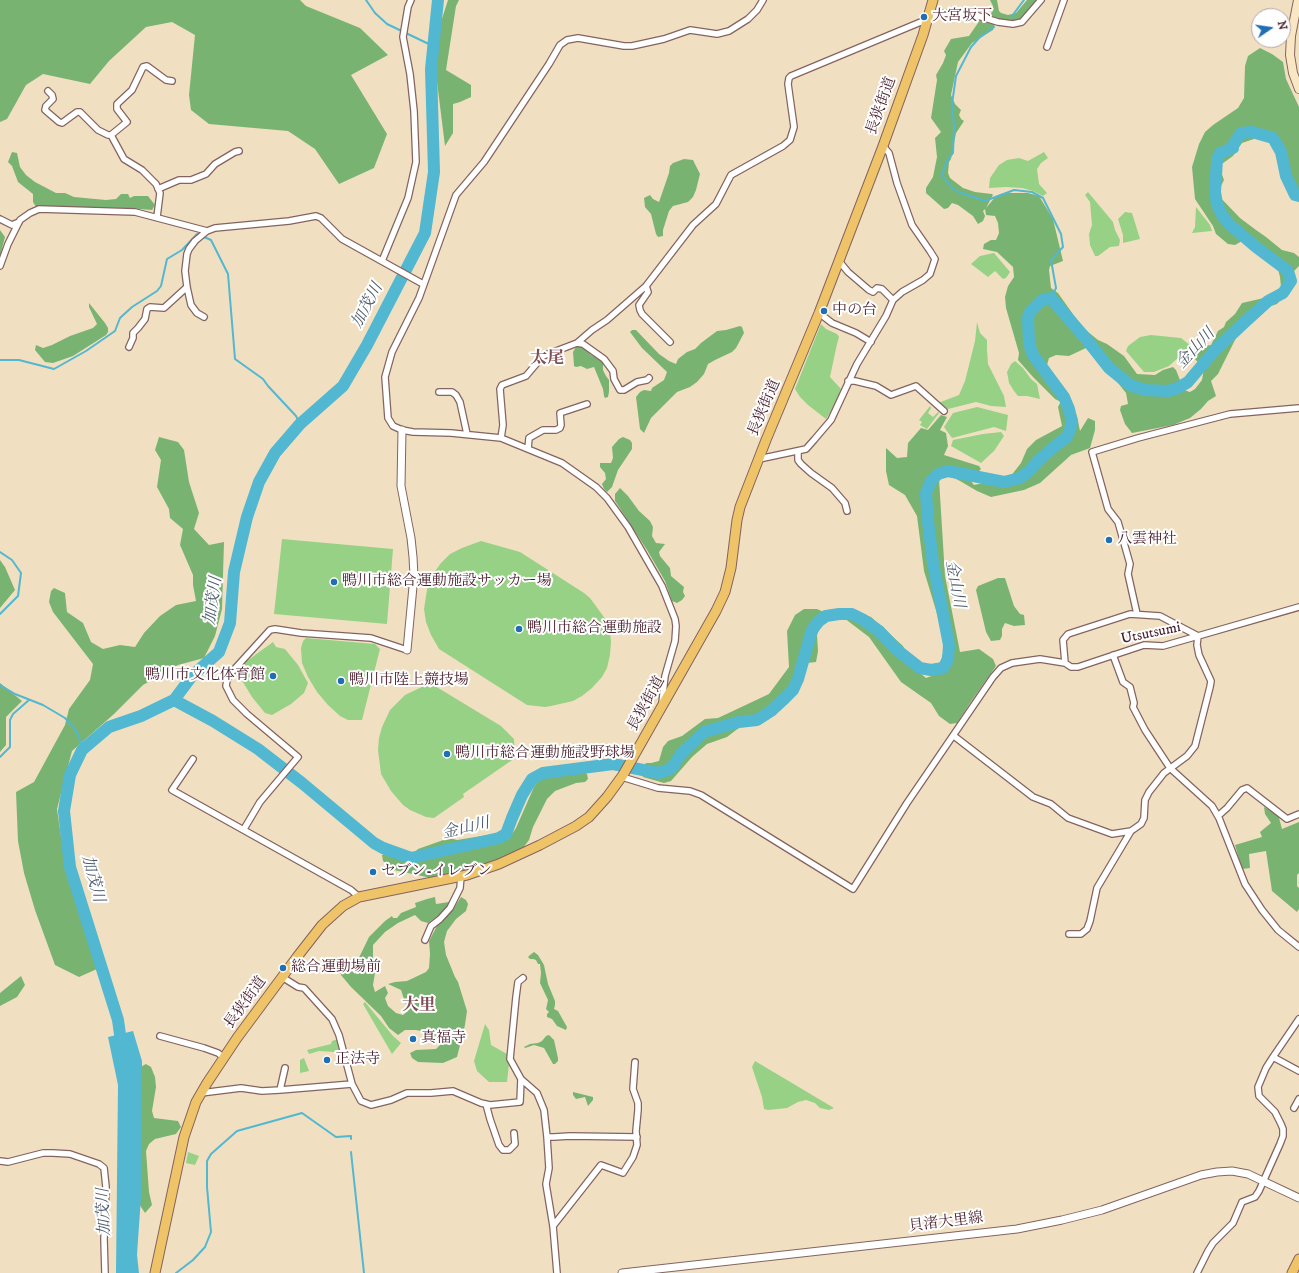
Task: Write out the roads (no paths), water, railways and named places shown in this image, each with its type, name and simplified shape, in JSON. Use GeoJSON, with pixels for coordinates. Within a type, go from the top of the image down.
{"type":"FeatureCollection","features":[{"type":"Feature","properties":{"kind":"main road","name":"長狭街道"},"geometry":{"type":"LineString","coordinates":[[155,1273],[184,1137],[192,1110],[201,1093],[224,1058],[282,977],[326,921],[343,906],[359,897],[461,876],[500,864],[581,823],[597,809],[632,760],[716,611],[725,592],[731,568],[738,514],[819,313],[883,146],[933,0]]}},
{"type":"Feature","properties":{"kind":"main road"},"geometry":{"type":"LineString","coordinates":[[1298,0],[1296,26],[1290,61],[1299,89]]}},
{"type":"Feature","properties":{"kind":"main road"},"geometry":{"type":"LineString","coordinates":[[1292,1273],[1299,1259]]}},
{"type":"Feature","properties":{"kind":"street"},"geometry":{"type":"LineString","coordinates":[[382,261],[408,198],[416,162],[414,111],[410,74],[403,37],[408,7],[411,0]]}},
{"type":"Feature","properties":{"kind":"street"},"geometry":{"type":"LineString","coordinates":[[662,706],[664,685],[675,641],[676,626],[673,611],[662,586],[628,527],[607,498],[596,487],[562,463],[501,438],[467,434],[402,430],[392,426],[388,418],[384,377],[392,352],[419,298],[456,195],[484,162],[560,45],[567,40],[578,38],[620,46],[632,46],[664,40],[690,30],[717,34],[729,31],[748,19],[757,10],[763,0]]}},
{"type":"Feature","properties":{"kind":"street"},"geometry":{"type":"LineString","coordinates":[[501,438],[503,425],[500,389],[502,385],[526,376],[543,356],[577,343],[607,320],[646,286],[693,225],[716,204],[731,175],[783,146],[790,140],[794,127],[789,95],[789,78],[940,14],[956,12],[1013,24],[1022,22],[1041,0]]}},
{"type":"Feature","properties":{"kind":"street"},"geometry":{"type":"LineString","coordinates":[[1047,47],[1064,0]]}},
{"type":"Feature","properties":{"kind":"street"},"geometry":{"type":"LineString","coordinates":[[111,135],[126,122],[117,109],[117,104],[132,90],[144,67],[147,66],[166,80],[172,81]]}},
{"type":"Feature","properties":{"kind":"street"},"geometry":{"type":"LineString","coordinates":[[48,91],[52,95],[53,99],[46,106],[46,110],[59,122],[62,123],[77,112],[80,112],[98,130],[111,135],[124,159],[142,170],[156,184],[160,192],[157,218]]}},
{"type":"Feature","properties":{"kind":"street"},"geometry":{"type":"LineString","coordinates":[[759,459],[798,452],[806,449],[831,420],[848,381],[886,316],[893,300],[902,292],[923,280],[930,274],[935,260],[912,224],[897,183],[889,153],[883,146]]}},
{"type":"Feature","properties":{"kind":"street"},"geometry":{"type":"LineString","coordinates":[[158,189],[179,180],[191,180],[206,174],[215,164],[239,151]]}},
{"type":"Feature","properties":{"kind":"street"},"geometry":{"type":"LineString","coordinates":[[0,219],[12,226],[20,222],[30,213],[39,209],[48,208],[135,212],[208,231]]}},
{"type":"Feature","properties":{"kind":"street"},"geometry":{"type":"LineString","coordinates":[[204,317],[191,305],[185,271],[187,254],[195,241],[208,231],[215,228],[289,221],[316,216],[321,218],[342,239],[423,284]]}},
{"type":"Feature","properties":{"kind":"street"},"geometry":{"type":"LineString","coordinates":[[0,266],[8,244],[20,222]]}},
{"type":"Feature","properties":{"kind":"street"},"geometry":{"type":"LineString","coordinates":[[839,261],[848,272],[869,290],[873,292],[877,288],[882,289],[893,300]]}},
{"type":"Feature","properties":{"kind":"street"},"geometry":{"type":"LineString","coordinates":[[646,286],[648,292],[639,305],[640,310],[642,314],[670,342]]}},
{"type":"Feature","properties":{"kind":"street"},"geometry":{"type":"LineString","coordinates":[[128,347],[133,338],[133,333],[145,319],[147,309],[150,307],[164,308],[187,287]]}},
{"type":"Feature","properties":{"kind":"street"},"geometry":{"type":"LineString","coordinates":[[819,313],[832,323],[856,333],[871,342]]}},
{"type":"Feature","properties":{"kind":"street"},"geometry":{"type":"LineString","coordinates":[[577,343],[583,344],[604,359],[613,371],[614,379],[620,390],[624,390],[637,382],[647,380],[649,378]]}},
{"type":"Feature","properties":{"kind":"street"},"geometry":{"type":"LineString","coordinates":[[848,381],[855,381],[876,386],[891,395],[916,386],[944,411]]}},
{"type":"Feature","properties":{"kind":"street"},"geometry":{"type":"LineString","coordinates":[[439,392],[452,392],[456,395],[460,402],[467,434]]}},
{"type":"Feature","properties":{"kind":"street"},"geometry":{"type":"LineString","coordinates":[[528,449],[529,438],[543,430],[556,430],[560,428],[560,413],[587,404]]}},
{"type":"Feature","properties":{"kind":"street"},"geometry":{"type":"LineString","coordinates":[[1137,614],[1128,574],[1130,564],[1118,522],[1108,509],[1092,452],[1138,438],[1230,414],[1299,408]]}},
{"type":"Feature","properties":{"kind":"street"},"geometry":{"type":"LineString","coordinates":[[244,829],[260,802],[298,757],[247,714],[234,700],[226,686],[230,674],[270,630],[275,629],[314,634],[371,638],[407,650],[414,576],[411,538],[401,486],[402,430]]}},
{"type":"Feature","properties":{"kind":"street"},"geometry":{"type":"LineString","coordinates":[[798,452],[798,460],[801,464],[832,488],[845,503],[848,511]]}},
{"type":"Feature","properties":{"kind":"street","name":"Utsutsumi"},"geometry":{"type":"LineString","coordinates":[[622,776],[658,788],[690,791],[701,795],[853,889],[907,803],[993,677],[1001,668],[1012,663],[1040,659],[1065,662],[1070,667],[1078,667],[1144,645],[1163,646],[1299,607]]}},
{"type":"Feature","properties":{"kind":"street"},"geometry":{"type":"LineString","coordinates":[[1065,662],[1063,640],[1068,634],[1130,614],[1160,616],[1198,636],[1197,645],[1199,655],[1211,680],[1195,746],[1188,756],[1164,773],[1149,792],[1145,800],[1144,818],[1141,824],[1131,831],[1097,888],[1087,929],[1081,934],[1069,934]]}},
{"type":"Feature","properties":{"kind":"street"},"geometry":{"type":"LineString","coordinates":[[1113,655],[1124,682],[1130,687],[1134,703],[1133,707],[1145,730],[1170,768],[1212,806],[1218,816],[1245,884],[1257,904],[1278,930],[1299,947]]}},
{"type":"Feature","properties":{"kind":"street"},"geometry":{"type":"LineString","coordinates":[[954,736],[1033,797],[1050,804],[1068,818],[1112,834],[1131,831]]}},
{"type":"Feature","properties":{"kind":"street"},"geometry":{"type":"LineString","coordinates":[[193,759],[172,790],[244,829],[345,887],[359,897]]}},
{"type":"Feature","properties":{"kind":"street"},"geometry":{"type":"LineString","coordinates":[[1218,816],[1242,790],[1247,788],[1287,819],[1299,814]]}},
{"type":"Feature","properties":{"kind":"street"},"geometry":{"type":"LineString","coordinates":[[424,940],[431,926],[450,908],[460,888],[461,876]]}},
{"type":"Feature","properties":{"kind":"street"},"geometry":{"type":"LineString","coordinates":[[282,977],[298,987],[304,988],[332,1019],[339,1035],[352,1084],[361,1101],[370,1105],[391,1100],[407,1093],[453,1091],[490,1105],[520,1102],[521,1079]]}},
{"type":"Feature","properties":{"kind":"street"},"geometry":{"type":"LineString","coordinates":[[523,978],[518,982],[510,1059],[521,1079],[537,1093],[544,1110],[549,1168],[546,1184],[553,1226],[557,1273]]}},
{"type":"Feature","properties":{"kind":"street"},"geometry":{"type":"LineString","coordinates":[[1198,1272],[1213,1243],[1232,1223],[1242,1202],[1255,1197],[1264,1181],[1283,1136],[1283,1129],[1275,1112],[1259,1096],[1258,1088],[1266,1068],[1299,1019]]}},
{"type":"Feature","properties":{"kind":"street"},"geometry":{"type":"LineString","coordinates":[[160,1036],[218,1053],[224,1058]]}},
{"type":"Feature","properties":{"kind":"street"},"geometry":{"type":"LineString","coordinates":[[1273,1057],[1299,1071]]}},
{"type":"Feature","properties":{"kind":"street"},"geometry":{"type":"LineString","coordinates":[[553,1226],[601,1164],[623,1173],[633,1157],[637,1146],[636,1137],[638,1103],[633,1089],[635,1062]]}},
{"type":"Feature","properties":{"kind":"street"},"geometry":{"type":"LineString","coordinates":[[280,1090],[285,1068]]}},
{"type":"Feature","properties":{"kind":"street"},"geometry":{"type":"LineString","coordinates":[[201,1093],[241,1088],[262,1091],[352,1084]]}},
{"type":"Feature","properties":{"kind":"street"},"geometry":{"type":"LineString","coordinates":[[1294,1108],[1299,1099]]}},
{"type":"Feature","properties":{"kind":"street"},"geometry":{"type":"LineString","coordinates":[[486,1104],[499,1144],[503,1150],[509,1150],[515,1144],[514,1133]]}},
{"type":"Feature","properties":{"kind":"street"},"geometry":{"type":"LineString","coordinates":[[547,1137],[636,1137]]}},
{"type":"Feature","properties":{"kind":"street"},"geometry":{"type":"LineString","coordinates":[[0,1160],[8,1162],[43,1153],[70,1154],[99,1164],[104,1168],[106,1187],[104,1239],[105,1273]]}},
{"type":"Feature","properties":{"kind":"street","name":"貝渚大里線"},"geometry":{"type":"LineString","coordinates":[[622,1273],[1017,1229],[1102,1210],[1201,1175],[1217,1172],[1232,1171],[1248,1174],[1299,1198]]}},
{"type":"Feature","properties":{"kind":"water"},"geometry":{"type":"Polygon","coordinates":[[[133,1031],[142,1061],[142,1182],[137,1255],[139,1273],[116,1273],[118,1085],[108,1037],[133,1031]]]}},
{"type":"Feature","properties":{"kind":"waterway"},"geometry":{"type":"LineString","coordinates":[[366,0],[375,13],[387,24],[433,46]]}},
{"type":"Feature","properties":{"kind":"waterway","name":"加茂川"},"geometry":{"type":"LineString","coordinates":[[122,1049],[118,1020],[70,867],[64,811],[70,775],[82,750],[109,727],[141,716],[174,700],[192,676],[219,652],[230,623],[234,572],[247,517],[259,482],[275,453],[300,424],[343,386],[367,345],[425,233],[434,172],[431,69],[438,0]]}},
{"type":"Feature","properties":{"kind":"waterway"},"geometry":{"type":"LineString","coordinates":[[1012,16],[1024,0]]}},
{"type":"Feature","properties":{"kind":"waterway"},"geometry":{"type":"LineString","coordinates":[[994,27],[979,38],[971,47],[956,76],[952,104],[954,126],[953,153],[947,161],[942,175],[952,188],[985,201],[1014,190],[1032,192],[1043,198],[1061,234],[1063,247],[1051,260],[1056,288],[1051,298]]}},
{"type":"Feature","properties":{"kind":"waterway","name":"金山川"},"geometry":{"type":"LineString","coordinates":[[174,700],[213,721],[258,749],[302,783],[374,843],[383,848],[411,858],[499,838],[506,834],[522,795],[532,779],[543,773],[613,764],[658,773],[672,768],[681,754],[704,732],[739,722],[757,720],[771,711],[793,690],[798,679],[812,630],[819,621],[826,616],[852,614],[879,631],[897,650],[920,668],[931,670],[943,668],[948,660],[949,645],[933,563],[928,521],[926,493],[931,481],[938,474],[948,471],[1004,482],[1020,478],[1067,437],[1072,422],[1064,397],[1033,355],[1029,343],[1028,318],[1030,312],[1042,300],[1051,298],[1109,368],[1130,385],[1145,390],[1168,391],[1178,388],[1188,382],[1215,350],[1268,301],[1283,293],[1291,281],[1288,271],[1256,247],[1229,224],[1222,215],[1217,204],[1215,192],[1217,160],[1220,153],[1233,148],[1233,145],[1241,133],[1252,132],[1273,138],[1281,152],[1286,176],[1295,195],[1299,196]]}},
{"type":"Feature","properties":{"kind":"waterway"},"geometry":{"type":"LineString","coordinates":[[0,360],[19,360],[54,369],[86,351],[115,331],[120,318],[132,307],[157,291],[161,286],[167,259],[182,250],[197,234],[211,240],[228,274],[235,359],[263,379],[296,416],[300,424]]}},
{"type":"Feature","properties":{"kind":"waterway"},"geometry":{"type":"LineString","coordinates":[[0,552],[12,560],[21,573],[18,596],[0,614]]}},
{"type":"Feature","properties":{"kind":"waterway"},"geometry":{"type":"LineString","coordinates":[[0,685],[15,694],[43,705],[65,718],[75,729],[79,737],[82,750]]}},
{"type":"Feature","properties":{"kind":"waterway"},"geometry":{"type":"LineString","coordinates":[[0,757],[10,747],[10,720],[13,714],[29,700]]}},
{"type":"Feature","properties":{"kind":"waterway"},"geometry":{"type":"LineString","coordinates":[[176,1273],[193,1260],[205,1247],[211,1232],[207,1187],[207,1161],[211,1154],[237,1131],[302,1113],[336,1137],[351,1136],[351,1139]]}},
{"type":"Feature","properties":{"kind":"waterway"},"geometry":{"type":"LineString","coordinates":[[351,1152],[364,1273]]}},
{"type":"Feature","properties":{"kind":"place","name":"大宮坂下"},"geometry":{"type":"Point","coordinates":[924,17]}},
{"type":"Feature","properties":{"kind":"place","name":"中の台"},"geometry":{"type":"Point","coordinates":[824,311]}},
{"type":"Feature","properties":{"kind":"place","name":"八雲神社"},"geometry":{"type":"Point","coordinates":[1109,540]}},
{"type":"Feature","properties":{"kind":"place","name":"鴨川市総合運動施設サッカー場"},"geometry":{"type":"Point","coordinates":[334,582]}},
{"type":"Feature","properties":{"kind":"place","name":"鴨川市総合運動施設"},"geometry":{"type":"Point","coordinates":[519,629]}},
{"type":"Feature","properties":{"kind":"place","name":"鴨川市文化体育館"},"geometry":{"type":"Point","coordinates":[273,676]}},
{"type":"Feature","properties":{"kind":"place","name":"鴨川市陸上競技場"},"geometry":{"type":"Point","coordinates":[341,681]}},
{"type":"Feature","properties":{"kind":"place","name":"鴨川市総合運動施設野球場"},"geometry":{"type":"Point","coordinates":[447,754]}},
{"type":"Feature","properties":{"kind":"place","name":"セブン-イレブン"},"geometry":{"type":"Point","coordinates":[373,872]}},
{"type":"Feature","properties":{"kind":"place","name":"総合運動場前"},"geometry":{"type":"Point","coordinates":[283,968]}},
{"type":"Feature","properties":{"kind":"place","name":"真福寺"},"geometry":{"type":"Point","coordinates":[413,1039]}},
{"type":"Feature","properties":{"kind":"place","name":"正法寺"},"geometry":{"type":"Point","coordinates":[327,1060]}},
{"type":"Feature","properties":{"kind":"district","name":"太尾"},"geometry":{"type":"Point","coordinates":[547,359]}},
{"type":"Feature","properties":{"kind":"district","name":"大里"},"geometry":{"type":"Point","coordinates":[419,1006]}}]}
